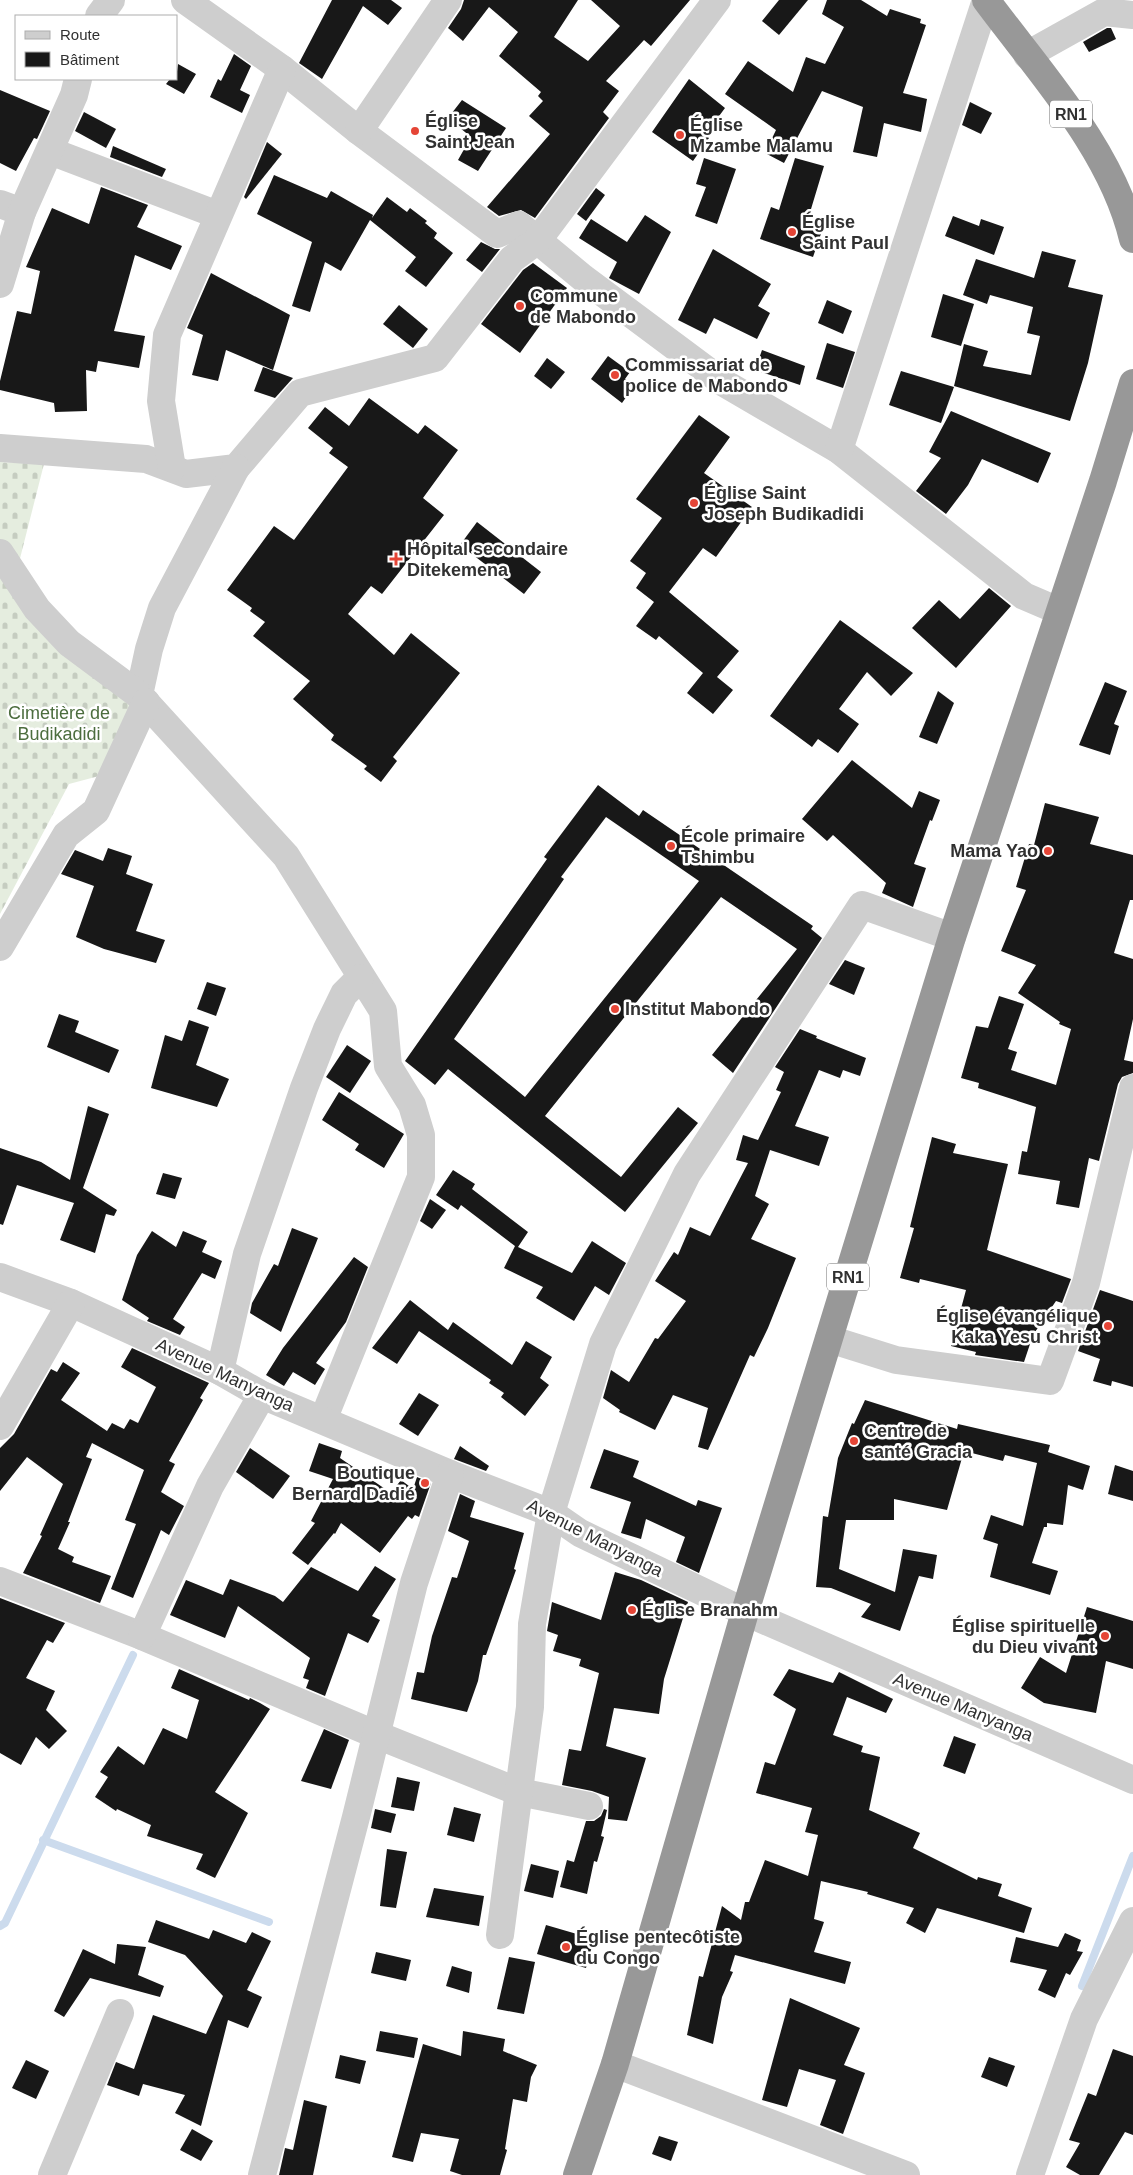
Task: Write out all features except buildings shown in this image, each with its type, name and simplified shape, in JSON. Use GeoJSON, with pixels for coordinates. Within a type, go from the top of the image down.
{"type":"FeatureCollection","features":[{"type":"Feature","properties":{"kind":"highway","name":"RN1"},"geometry":{"type":"LineString","coordinates":[[986,0],[1094,145],[1126,211],[1133,240]]}},
{"type":"Feature","properties":{"kind":"highway","name":"RN1"},"geometry":{"type":"LineString","coordinates":[[577,2175],[615,2064],[745,1612],[952,937],[1103,481],[1133,383]]}},
{"type":"Feature","properties":{"kind":"street"},"geometry":{"type":"LineString","coordinates":[[100,15],[111,0]]}},
{"type":"Feature","properties":{"kind":"street"},"geometry":{"type":"LineString","coordinates":[[185,0],[282,69],[359,131],[497,234],[519,225],[583,278],[724,383],[839,450],[1024,596],[1059,611]]}},
{"type":"Feature","properties":{"kind":"street"},"geometry":{"type":"LineString","coordinates":[[359,131],[448,0]]}},
{"type":"Feature","properties":{"kind":"street"},"geometry":{"type":"LineString","coordinates":[[839,450],[986,0]]}},
{"type":"Feature","properties":{"kind":"street"},"geometry":{"type":"LineString","coordinates":[[0,947],[66,835],[96,811],[142,699],[149,649],[162,608],[236,468],[300,393],[436,358],[512,259],[538,240],[715,1]]}},
{"type":"Feature","properties":{"kind":"street"},"geometry":{"type":"LineString","coordinates":[[1027,55],[1104,12],[1133,15]]}},
{"type":"Feature","properties":{"kind":"street"},"geometry":{"type":"LineString","coordinates":[[172,468],[161,401],[167,335],[282,69]]}},
{"type":"Feature","properties":{"kind":"street"},"geometry":{"type":"LineString","coordinates":[[0,284],[11,208],[50,151],[74,95],[78,80]]}},
{"type":"Feature","properties":{"kind":"street"},"geometry":{"type":"LineString","coordinates":[[50,151],[218,215]]}},
{"type":"Feature","properties":{"kind":"street"},"geometry":{"type":"LineString","coordinates":[[0,448],[146,459],[186,474],[236,468]]}},
{"type":"Feature","properties":{"kind":"street"},"geometry":{"type":"LineString","coordinates":[[0,553],[37,609],[69,642],[142,699],[286,856],[382,1011],[388,1066],[412,1105],[421,1136],[421,1177],[323,1420]]}},
{"type":"Feature","properties":{"kind":"street"},"geometry":{"type":"LineString","coordinates":[[500,1935],[530,1707],[532,1624],[550,1513],[603,1344],[687,1174],[862,905],[952,937]]}},
{"type":"Feature","properties":{"kind":"street"},"geometry":{"type":"LineString","coordinates":[[220,1371],[247,1254],[304,1088],[344,994],[360,978]]}},
{"type":"Feature","properties":{"kind":"street"},"geometry":{"type":"LineString","coordinates":[[829,1339],[896,1360],[1050,1381],[1086,1284],[1133,1088]]}},
{"type":"Feature","properties":{"kind":"street","name":"Avenue Manyanga"},"geometry":{"type":"LineString","coordinates":[[0,1277],[72,1302],[220,1371],[262,1394],[450,1474],[550,1513],[580,1533],[745,1612],[1133,1780]]}},
{"type":"Feature","properties":{"kind":"street"},"geometry":{"type":"LineString","coordinates":[[0,1426],[72,1302]]}},
{"type":"Feature","properties":{"kind":"street"},"geometry":{"type":"LineString","coordinates":[[142,1636],[210,1486],[262,1394]]}},
{"type":"Feature","properties":{"kind":"street"},"geometry":{"type":"LineString","coordinates":[[262,2175],[414,1583],[450,1474]]}},
{"type":"Feature","properties":{"kind":"street"},"geometry":{"type":"LineString","coordinates":[[0,1581],[142,1636],[376,1735],[519,1792],[589,1806]]}},
{"type":"Feature","properties":{"kind":"street"},"geometry":{"type":"LineString","coordinates":[[1030,2175],[1084,2019],[1133,1921]]}},
{"type":"Feature","properties":{"kind":"street"},"geometry":{"type":"LineString","coordinates":[[52,2175],[120,2012]]}},
{"type":"Feature","properties":{"kind":"street"},"geometry":{"type":"LineString","coordinates":[[615,2064],[906,2175]]}},
{"type":"Feature","properties":{"kind":"green space","name":"Cimetière de Budikadidi"},"geometry":{"type":"Polygon","coordinates":[[[0,462],[44,464],[13,586],[133,708],[99,776],[69,784],[0,914],[0,462]]]}},
{"type":"Feature","properties":{"kind":"waterway"},"geometry":{"type":"LineString","coordinates":[[0,1926],[5,1923],[133,1655]]}},
{"type":"Feature","properties":{"kind":"waterway"},"geometry":{"type":"LineString","coordinates":[[43,1840],[269,1922]]}},
{"type":"Feature","properties":{"kind":"waterway"},"geometry":{"type":"LineString","coordinates":[[1082,1986],[1133,1856]]}},
{"type":"Feature","properties":{"kind":"place","name":"Église Saint Jean"},"geometry":{"type":"Point","coordinates":[415,131]}},
{"type":"Feature","properties":{"kind":"place","name":"Église Mzambe Malamu"},"geometry":{"type":"Point","coordinates":[680,135]}},
{"type":"Feature","properties":{"kind":"place","name":"Église Saint Paul"},"geometry":{"type":"Point","coordinates":[792,232]}},
{"type":"Feature","properties":{"kind":"place","name":"Commune de Mabondo"},"geometry":{"type":"Point","coordinates":[520,306]}},
{"type":"Feature","properties":{"kind":"place","name":"Commissariat de police de Mabondo"},"geometry":{"type":"Point","coordinates":[615,375]}},
{"type":"Feature","properties":{"kind":"place","name":"Église Saint Joseph Budikadidi"},"geometry":{"type":"Point","coordinates":[694,503]}},
{"type":"Feature","properties":{"kind":"place","name":"Hôpital secondaire Ditekemena"},"geometry":{"type":"Point","coordinates":[396,559]}},
{"type":"Feature","properties":{"kind":"place","name":"École primaire Tshimbu"},"geometry":{"type":"Point","coordinates":[671,846]}},
{"type":"Feature","properties":{"kind":"place","name":"Mama Yao"},"geometry":{"type":"Point","coordinates":[1048,851]}},
{"type":"Feature","properties":{"kind":"place","name":"Institut Mabondo"},"geometry":{"type":"Point","coordinates":[615,1009]}},
{"type":"Feature","properties":{"kind":"place","name":"Église évangélique Kaka Yesu Christ"},"geometry":{"type":"Point","coordinates":[1108,1326]}},
{"type":"Feature","properties":{"kind":"place","name":"Centre de santé Gracia"},"geometry":{"type":"Point","coordinates":[854,1441]}},
{"type":"Feature","properties":{"kind":"place","name":"Boutique Bernard Dadié"},"geometry":{"type":"Point","coordinates":[425,1483]}},
{"type":"Feature","properties":{"kind":"place","name":"Église Branahm"},"geometry":{"type":"Point","coordinates":[632,1610]}},
{"type":"Feature","properties":{"kind":"place","name":"Église spirituelle du Dieu vivant"},"geometry":{"type":"Point","coordinates":[1105,1636]}},
{"type":"Feature","properties":{"kind":"place","name":"Église pentecôtiste du Congo"},"geometry":{"type":"Point","coordinates":[566,1947]}}]}
